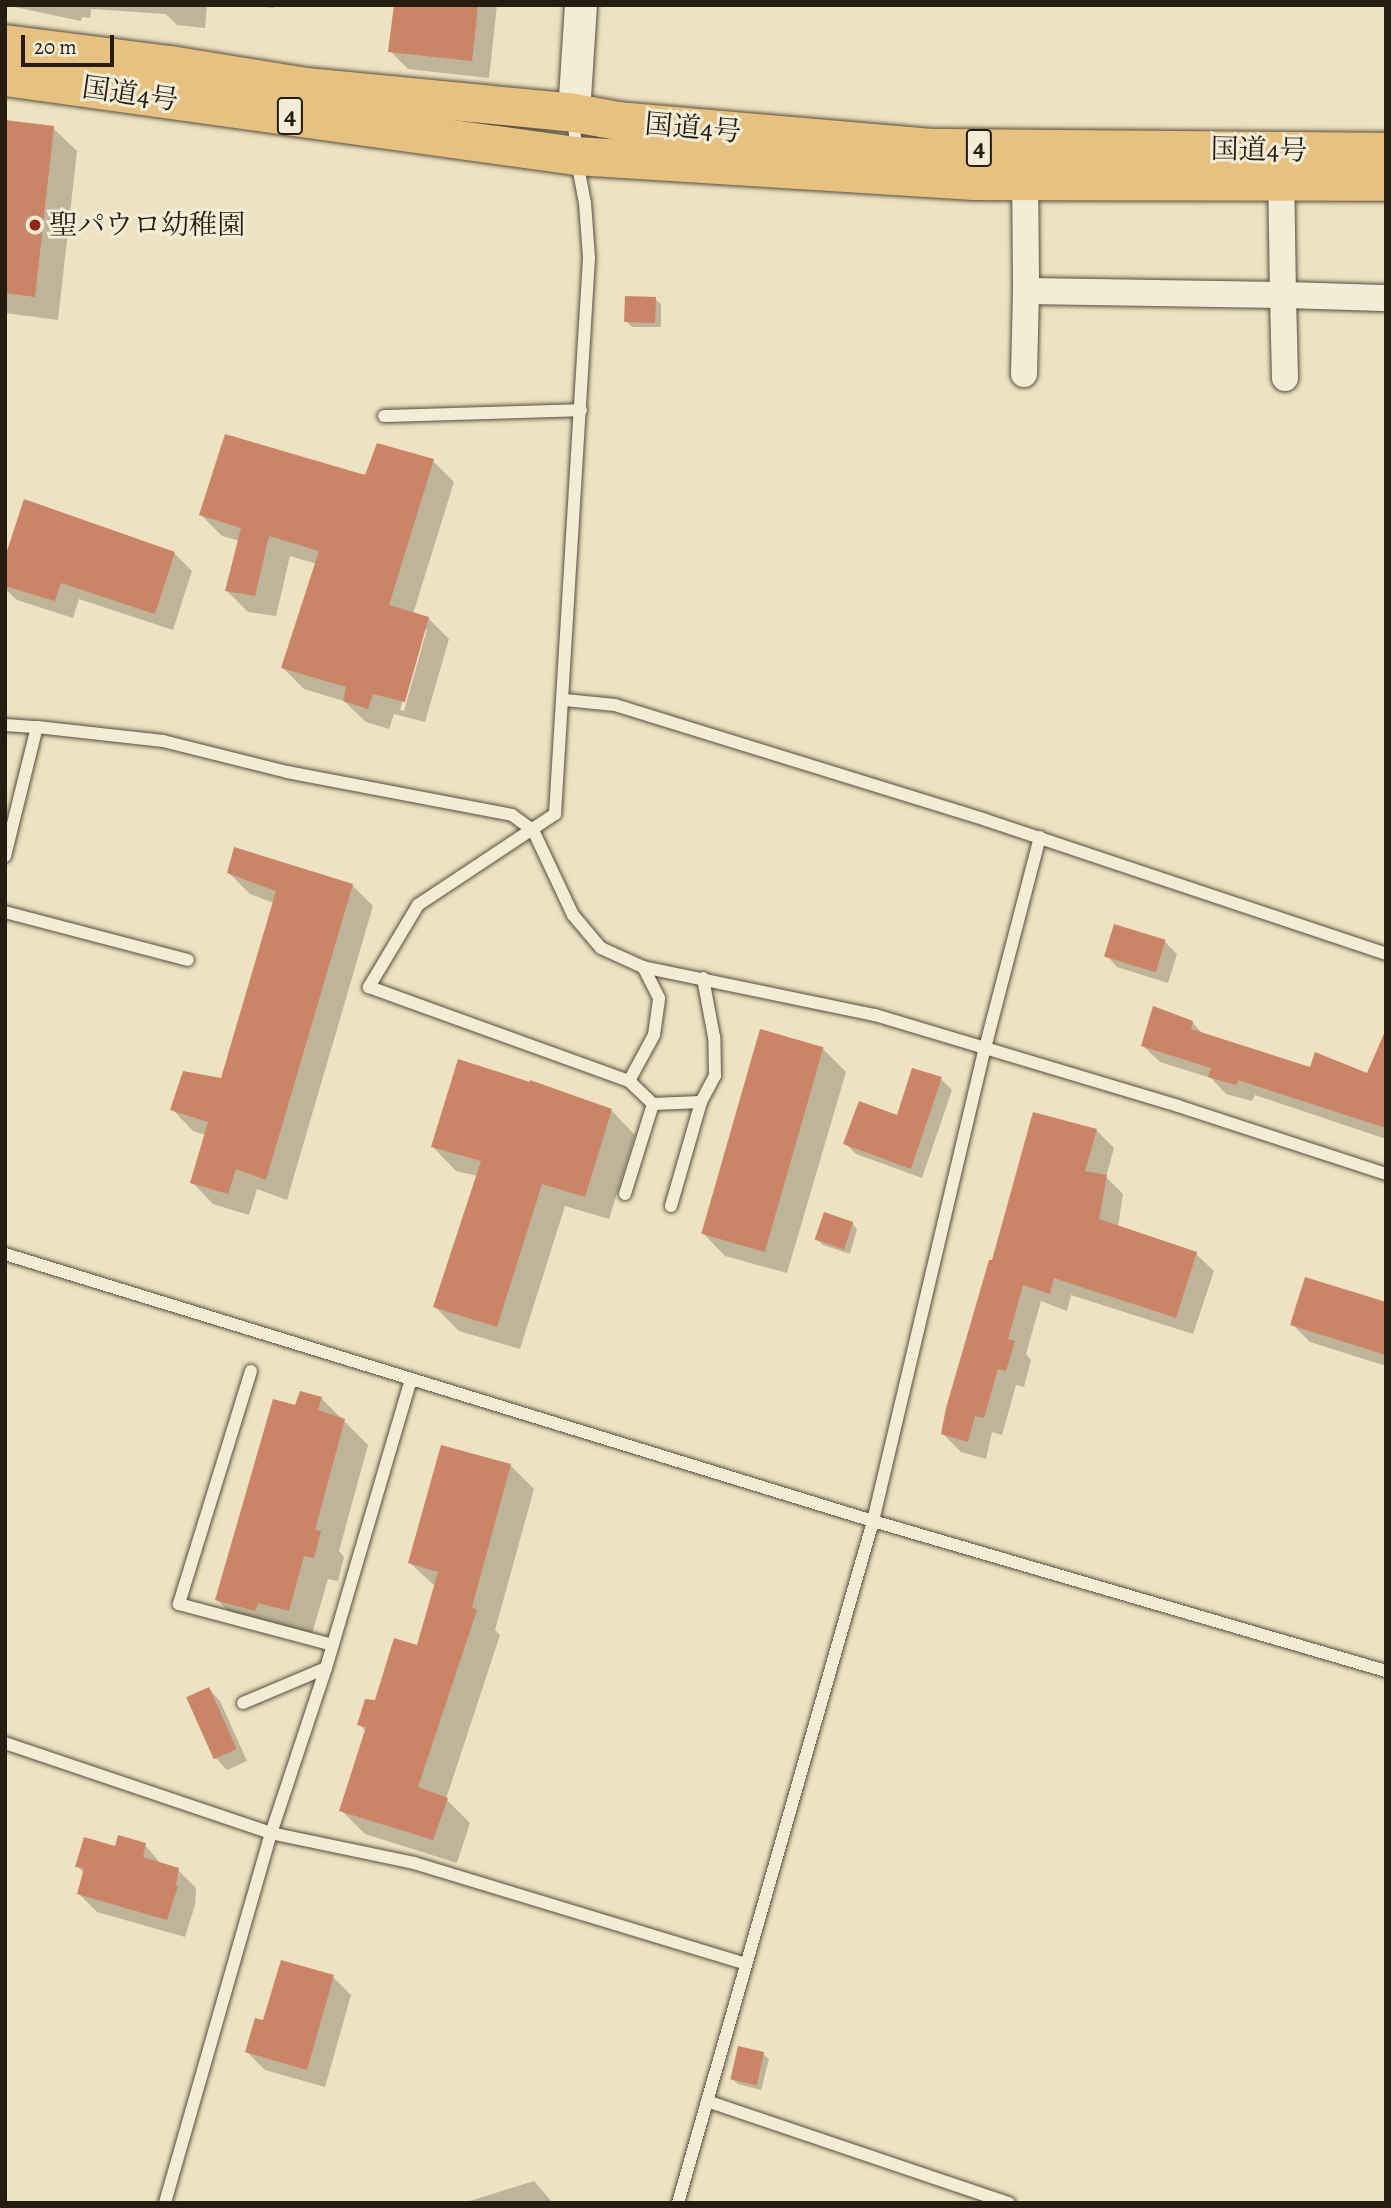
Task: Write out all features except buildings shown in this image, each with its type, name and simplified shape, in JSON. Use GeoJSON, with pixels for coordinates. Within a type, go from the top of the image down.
{"type":"FeatureCollection","features":[{"type":"Feature","properties":{"kind":"highway","name":"国道4号"},"geometry":{"type":"LineString","coordinates":[[5,44],[170,65],[306,88],[573,113],[618,121],[922,147],[1025,165]]}},
{"type":"Feature","properties":{"kind":"highway","name":"国道4号"},"geometry":{"type":"LineString","coordinates":[[5,77],[576,156],[898,177],[1025,165],[1281,166],[1386,152]]}},
{"type":"Feature","properties":{"kind":"highway","name":"国道4号"},"geometry":{"type":"LineString","coordinates":[[1281,166],[1386,182]]}},
{"type":"Feature","properties":{"kind":"street"},"geometry":{"type":"LineString","coordinates":[[573,113],[581,5]]}},
{"type":"Feature","properties":{"kind":"street"},"geometry":{"type":"LineString","coordinates":[[1024,374],[1025,165]]}},
{"type":"Feature","properties":{"kind":"street"},"geometry":{"type":"LineString","coordinates":[[1281,166],[1284,378]]}},
{"type":"Feature","properties":{"kind":"street"},"geometry":{"type":"LineString","coordinates":[[1026,291],[1386,298]]}},
{"type":"Feature","properties":{"kind":"lane"},"geometry":{"type":"LineString","coordinates":[[573,113],[589,258],[565,700],[555,814],[487,856],[418,905],[369,988],[629,1081],[653,1104],[701,1102]]}},
{"type":"Feature","properties":{"kind":"lane"},"geometry":{"type":"LineString","coordinates":[[384,416],[581,410]]}},
{"type":"Feature","properties":{"kind":"lane"},"geometry":{"type":"LineString","coordinates":[[565,700],[615,705],[1040,838],[1386,954]]}},
{"type":"Feature","properties":{"kind":"lane"},"geometry":{"type":"LineString","coordinates":[[5,725],[163,741],[287,772],[512,815],[533,830],[573,915],[601,948],[643,967],[875,1015],[1178,1106],[1386,1174]]}},
{"type":"Feature","properties":{"kind":"lane"},"geometry":{"type":"LineString","coordinates":[[5,856],[37,727]]}},
{"type":"Feature","properties":{"kind":"lane"},"geometry":{"type":"LineString","coordinates":[[678,2203],[873,1521],[985,1048],[1040,838]]}},
{"type":"Feature","properties":{"kind":"lane"},"geometry":{"type":"LineString","coordinates":[[5,912],[188,960]]}},
{"type":"Feature","properties":{"kind":"lane"},"geometry":{"type":"LineString","coordinates":[[629,1081],[654,1035],[659,998],[643,967]]}},
{"type":"Feature","properties":{"kind":"lane"},"geometry":{"type":"LineString","coordinates":[[671,1206],[701,1102],[715,1076],[714,1037],[703,978]]}},
{"type":"Feature","properties":{"kind":"lane"},"geometry":{"type":"LineString","coordinates":[[625,1194],[653,1104]]}},
{"type":"Feature","properties":{"kind":"lane"},"geometry":{"type":"LineString","coordinates":[[5,1254],[873,1521],[1386,1671]]}},
{"type":"Feature","properties":{"kind":"lane"},"geometry":{"type":"LineString","coordinates":[[251,1371],[179,1604],[332,1645]]}},
{"type":"Feature","properties":{"kind":"lane"},"geometry":{"type":"LineString","coordinates":[[165,2203],[271,1833],[326,1668],[411,1379]]}},
{"type":"Feature","properties":{"kind":"lane"},"geometry":{"type":"LineString","coordinates":[[243,1703],[326,1668]]}},
{"type":"Feature","properties":{"kind":"lane"},"geometry":{"type":"LineString","coordinates":[[5,1743],[271,1833],[414,1863],[746,1964]]}},
{"type":"Feature","properties":{"kind":"lane"},"geometry":{"type":"LineString","coordinates":[[707,2101],[1009,2203]]}},
{"type":"Feature","properties":{"kind":"place","name":"聖パウロ幼稚園"},"geometry":{"type":"Point","coordinates":[35,225]}}]}
